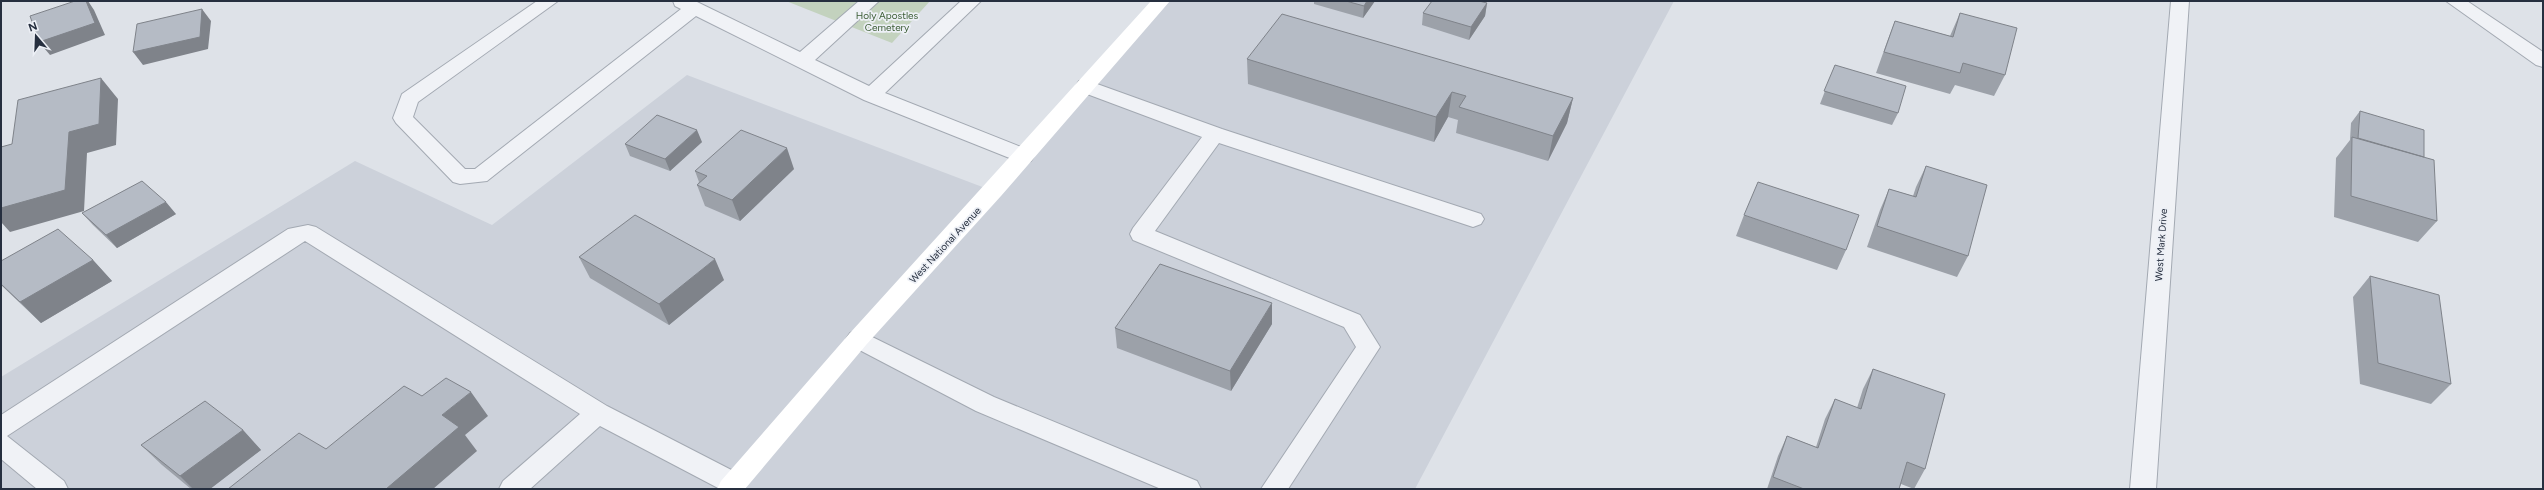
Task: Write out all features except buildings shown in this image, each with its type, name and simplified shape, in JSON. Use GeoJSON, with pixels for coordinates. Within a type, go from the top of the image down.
{"type":"FeatureCollection","features":[{"type":"Feature","properties":{"kind":"main road","name":"West National Avenue"},"geometry":{"type":"LineString","coordinates":[[732,486],[858,340],[1161,1]]}},
{"type":"Feature","properties":{"kind":"street"},"geometry":{"type":"LineString","coordinates":[[549,1],[409,100],[402,118],[460,177],[480,176],[688,4],[871,95],[1024,156]]}},
{"type":"Feature","properties":{"kind":"street"},"geometry":{"type":"LineString","coordinates":[[802,61],[870,1]]}},
{"type":"Feature","properties":{"kind":"street"},"geometry":{"type":"LineString","coordinates":[[871,95],[972,1]]}},
{"type":"Feature","properties":{"kind":"street","name":"West Mark Drive"},"geometry":{"type":"LineString","coordinates":[[2143,489],[2180,1]]}},
{"type":"Feature","properties":{"kind":"street"},"geometry":{"type":"LineString","coordinates":[[2455,1],[2543,61]]}},
{"type":"Feature","properties":{"kind":"street"},"geometry":{"type":"LineString","coordinates":[[1086,86],[1215,134],[1473,220]]}},
{"type":"Feature","properties":{"kind":"street"},"geometry":{"type":"LineString","coordinates":[[1215,134],[1141,234],[1352,321],[1368,347],[1274,489]]}},
{"type":"Feature","properties":{"kind":"street"},"geometry":{"type":"LineString","coordinates":[[1,428],[296,235],[308,233],[598,413],[732,486]]}},
{"type":"Feature","properties":{"kind":"street"},"geometry":{"type":"LineString","coordinates":[[858,340],[985,404],[1188,489]]}},
{"type":"Feature","properties":{"kind":"street"},"geometry":{"type":"LineString","coordinates":[[512,489],[598,413]]}},
{"type":"Feature","properties":{"kind":"street"},"geometry":{"type":"LineString","coordinates":[[1,444],[55,489]]}},
{"type":"Feature","properties":{"kind":"shaded area"},"geometry":{"type":"Polygon","coordinates":[[[1161,1],[1674,1],[1415,489],[1,489],[1,377],[355,161],[492,225],[687,75],[993,191],[1161,1]]]}},
{"type":"Feature","properties":{"kind":"green space","name":"Holy Apostles Cemetery"},"geometry":{"type":"Polygon","coordinates":[[[786,1],[930,1],[892,43],[786,1]]]}}]}
